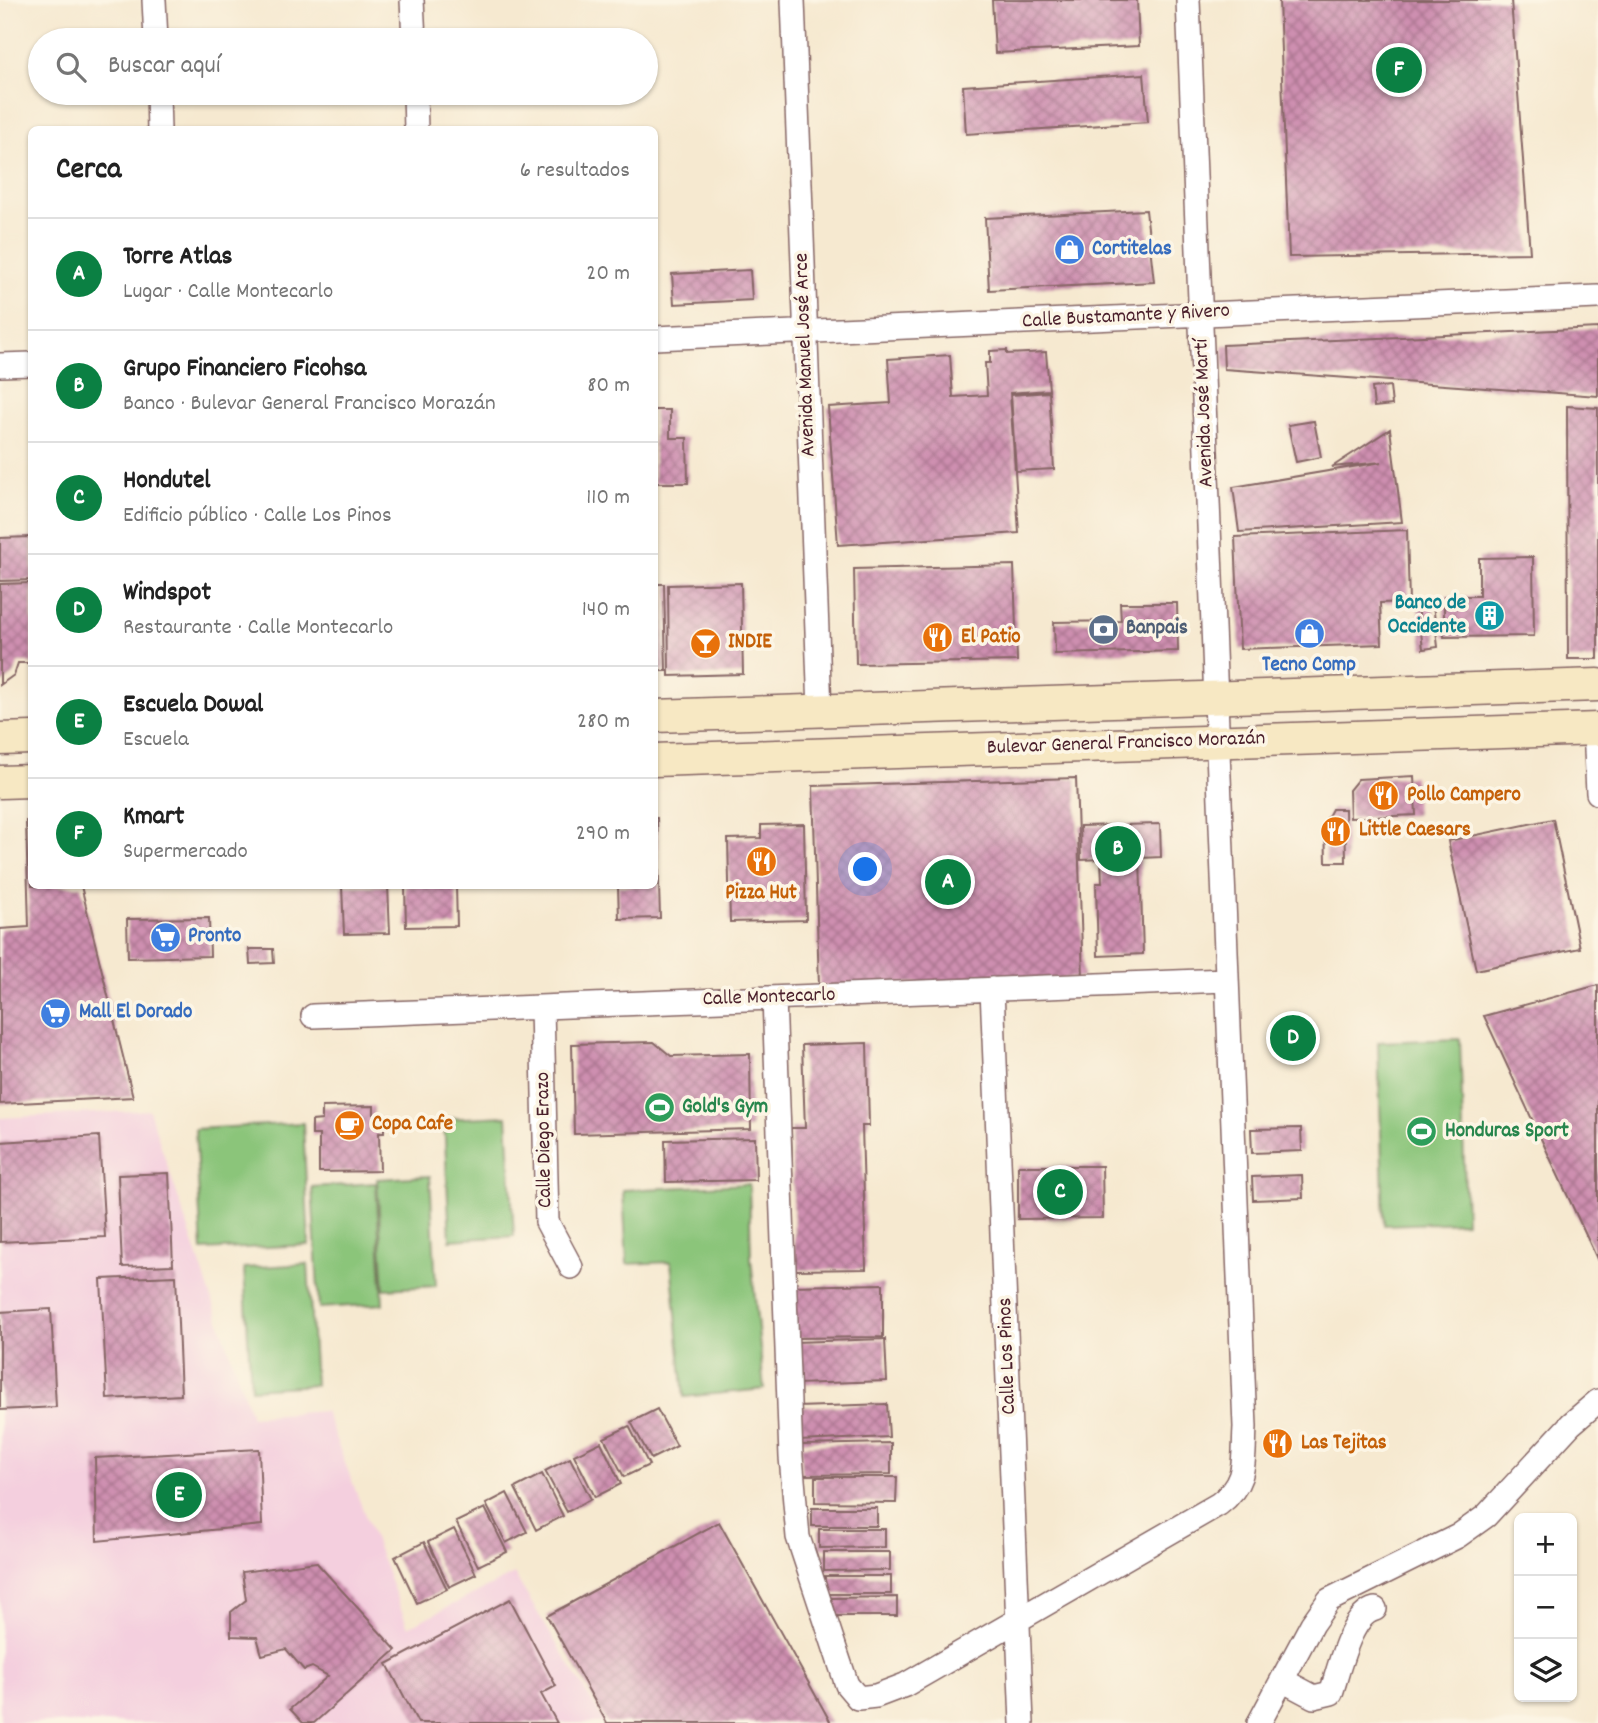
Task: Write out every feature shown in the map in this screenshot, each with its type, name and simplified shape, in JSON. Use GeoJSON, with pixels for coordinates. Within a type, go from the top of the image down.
{"type":"FeatureCollection","features":[{"type":"Feature","properties":{"kind":"main road"},"geometry":{"type":"LineString","coordinates":[[658,716],[1598,685]]}},
{"type":"Feature","properties":{"kind":"main road","name":"Bulevar General Francisco Morazán"},"geometry":{"type":"LineString","coordinates":[[658,760],[1597,729]]}},
{"type":"Feature","properties":{"kind":"main road"},"geometry":{"type":"LineString","coordinates":[[0,739],[28,738]]}},
{"type":"Feature","properties":{"kind":"main road"},"geometry":{"type":"LineString","coordinates":[[0,782],[28,780]]}},
{"type":"Feature","properties":{"kind":"street"},"geometry":{"type":"LineString","coordinates":[[154,0],[155,28]]}},
{"type":"Feature","properties":{"kind":"street"},"geometry":{"type":"LineString","coordinates":[[412,0],[413,28]]}},
{"type":"Feature","properties":{"kind":"street","name":"Avenida Manuel José Arce"},"geometry":{"type":"LineString","coordinates":[[793,0],[820,710]]}},
{"type":"Feature","properties":{"kind":"street","name":"Avenida José Martí"},"geometry":{"type":"LineString","coordinates":[[774,998],[791,1457],[798,1537],[847,1685],[858,1698],[876,1696],[905,1685],[1219,1504],[1235,1492],[1242,1475],[1245,1427],[1188,0]]}},
{"type":"Feature","properties":{"kind":"street"},"geometry":{"type":"LineString","coordinates":[[158,105],[159,126]]}},
{"type":"Feature","properties":{"kind":"street"},"geometry":{"type":"LineString","coordinates":[[415,105],[416,126]]}},
{"type":"Feature","properties":{"kind":"street","name":"Calle Bustamante y Rivero"},"geometry":{"type":"LineString","coordinates":[[658,338],[1598,296]]}},
{"type":"Feature","properties":{"kind":"street"},"geometry":{"type":"LineString","coordinates":[[0,365],[28,364]]}},
{"type":"Feature","properties":{"kind":"street"},"geometry":{"type":"LineString","coordinates":[[1597,729],[1598,793]]}},
{"type":"Feature","properties":{"kind":"street","name":"Calle Montecarlo"},"geometry":{"type":"LineString","coordinates":[[313,1016],[1226,980]]}},
{"type":"Feature","properties":{"kind":"street","name":"Calle Los Pinos"},"geometry":{"type":"LineString","coordinates":[[992,989],[1022,1723]]}},
{"type":"Feature","properties":{"kind":"street","name":"Calle Diego Erazo"},"geometry":{"type":"LineString","coordinates":[[542,1007],[547,1222],[571,1267]]}},
{"type":"Feature","properties":{"kind":"street"},"geometry":{"type":"LineString","coordinates":[[1259,1723],[1312,1624],[1329,1600],[1458,1536],[1486,1516],[1562,1433],[1598,1401]]}},
{"type":"Feature","properties":{"kind":"street"},"geometry":{"type":"LineString","coordinates":[[1282,1680],[1314,1697],[1331,1693],[1356,1622],[1367,1611],[1375,1609]]}},
{"type":"Feature","properties":{"kind":"shaded area"},"geometry":{"type":"Polygon","coordinates":[[[149,1110],[251,1416],[325,1411],[408,1627],[514,1574],[605,1723],[0,1723],[0,1118],[149,1110]]]}},
{"type":"Feature","properties":{"kind":"green space","name":"Honduras Sport"},"geometry":{"type":"Polygon","coordinates":[[[1460,1039],[1466,1222],[1384,1225],[1378,1042],[1460,1039]]]}},
{"type":"Feature","properties":{"kind":"green space"},"geometry":{"type":"Polygon","coordinates":[[[507,1116],[514,1236],[450,1240],[444,1119],[507,1116]]]}},
{"type":"Feature","properties":{"kind":"green space"},"geometry":{"type":"Polygon","coordinates":[[[303,1123],[309,1245],[202,1250],[195,1129],[303,1123]]]}},
{"type":"Feature","properties":{"kind":"green space"},"geometry":{"type":"Polygon","coordinates":[[[430,1176],[436,1286],[384,1289],[377,1179],[430,1176]]]}},
{"type":"Feature","properties":{"kind":"green space"},"geometry":{"type":"Polygon","coordinates":[[[376,1183],[383,1304],[319,1308],[312,1187],[376,1183]]]}},
{"type":"Feature","properties":{"kind":"green space"},"geometry":{"type":"Polygon","coordinates":[[[749,1184],[751,1258],[764,1389],[684,1397],[671,1262],[627,1264],[623,1190],[749,1184]]]}},
{"type":"Feature","properties":{"kind":"green space"},"geometry":{"type":"Polygon","coordinates":[[[308,1264],[315,1385],[251,1389],[244,1268],[308,1264]]]}},
{"type":"Feature","properties":{"kind":"building"},"geometry":{"type":"Polygon","coordinates":[[[992,0],[1137,0],[1139,46],[995,53],[992,0]]]}},
{"type":"Feature","properties":{"kind":"building"},"geometry":{"type":"Polygon","coordinates":[[[1279,0],[1511,0],[1530,253],[1289,257],[1279,0]]]}},
{"type":"Feature","properties":{"kind":"building"},"geometry":{"type":"Polygon","coordinates":[[[1144,74],[1148,122],[966,134],[963,86],[1144,74]]]}},
{"type":"Feature","properties":{"kind":"building","name":"Cortitelas"},"geometry":{"type":"Polygon","coordinates":[[[1146,210],[1154,282],[989,290],[985,218],[1146,210]]]}},
{"type":"Feature","properties":{"kind":"building"},"geometry":{"type":"Polygon","coordinates":[[[750,270],[752,300],[674,304],[672,274],[750,270]]]}},
{"type":"Feature","properties":{"kind":"building"},"geometry":{"type":"Polygon","coordinates":[[[1598,328],[1598,396],[1224,369],[1223,345],[1598,328]]]}},
{"type":"Feature","properties":{"kind":"building"},"geometry":{"type":"Polygon","coordinates":[[[1007,350],[1007,354],[1046,352],[1049,390],[1010,393],[1019,533],[838,545],[828,407],[891,403],[888,359],[950,355],[953,397],[987,395],[985,363],[990,363],[990,351],[1007,350]]]}},
{"type":"Feature","properties":{"kind":"building"},"geometry":{"type":"Polygon","coordinates":[[[1390,386],[1392,405],[1374,407],[1372,388],[1390,386]]]}},
{"type":"Feature","properties":{"kind":"building"},"geometry":{"type":"Polygon","coordinates":[[[1049,392],[1054,469],[1016,471],[1011,395],[1049,392]]]}},
{"type":"Feature","properties":{"kind":"building"},"geometry":{"type":"Polygon","coordinates":[[[1567,406],[1598,408],[1598,659],[1568,659],[1567,406]]]}},
{"type":"Feature","properties":{"kind":"building"},"geometry":{"type":"Polygon","coordinates":[[[658,410],[670,410],[670,438],[687,438],[688,483],[658,483],[658,410]]]}},
{"type":"Feature","properties":{"kind":"building"},"geometry":{"type":"Polygon","coordinates":[[[1314,421],[1321,457],[1296,462],[1288,425],[1314,421]]]}},
{"type":"Feature","properties":{"kind":"building"},"geometry":{"type":"Polygon","coordinates":[[[1390,429],[1402,522],[1239,532],[1233,487],[1382,462],[1332,467],[1390,429]]]}},
{"type":"Feature","properties":{"kind":"building"},"geometry":{"type":"Polygon","coordinates":[[[1407,530],[1409,602],[1380,603],[1382,644],[1240,649],[1235,537],[1407,530]]]}},
{"type":"Feature","properties":{"kind":"building"},"geometry":{"type":"Polygon","coordinates":[[[28,537],[28,580],[0,581],[0,538],[28,537]]]}},
{"type":"Feature","properties":{"kind":"building","name":"Banco de Occidente"},"geometry":{"type":"Polygon","coordinates":[[[1533,557],[1534,636],[1444,637],[1444,596],[1479,596],[1479,558],[1533,557]]]}},
{"type":"Feature","properties":{"kind":"building"},"geometry":{"type":"Polygon","coordinates":[[[1014,565],[1017,661],[856,664],[854,569],[1014,565]]]}},
{"type":"Feature","properties":{"kind":"building"},"geometry":{"type":"Polygon","coordinates":[[[28,583],[28,663],[18,663],[14,675],[0,685],[0,584],[28,583]]]}},
{"type":"Feature","properties":{"kind":"building"},"geometry":{"type":"Polygon","coordinates":[[[741,583],[743,674],[669,676],[668,585],[741,583]]]}},
{"type":"Feature","properties":{"kind":"building"},"geometry":{"type":"Polygon","coordinates":[[[658,584],[664,584],[666,671],[658,671],[658,584]]]}},
{"type":"Feature","properties":{"kind":"building"},"geometry":{"type":"Polygon","coordinates":[[[1120,603],[1177,603],[1178,651],[1055,654],[1054,622],[1121,621],[1120,603]]]}},
{"type":"Feature","properties":{"kind":"building"},"geometry":{"type":"Polygon","coordinates":[[[1433,604],[1438,647],[1423,649],[1418,606],[1433,604]]]}},
{"type":"Feature","properties":{"kind":"building"},"geometry":{"type":"Polygon","coordinates":[[[1414,776],[1416,815],[1350,818],[1349,790],[1358,779],[1414,776]]]}},
{"type":"Feature","properties":{"kind":"building"},"geometry":{"type":"Polygon","coordinates":[[[1076,778],[1083,978],[819,986],[813,786],[1076,778]]]}},
{"type":"Feature","properties":{"kind":"building"},"geometry":{"type":"Polygon","coordinates":[[[1332,809],[1345,809],[1346,862],[1326,862],[1325,822],[1332,809]]]}},
{"type":"Feature","properties":{"kind":"building"},"geometry":{"type":"Polygon","coordinates":[[[1553,819],[1580,948],[1476,970],[1448,841],[1553,819]]]}},
{"type":"Feature","properties":{"kind":"building","name":"Mall El Dorado"},"geometry":{"type":"Polygon","coordinates":[[[26,821],[28,889],[82,889],[133,1097],[0,1104],[0,929],[29,927],[26,821]]]}},
{"type":"Feature","properties":{"kind":"building"},"geometry":{"type":"Polygon","coordinates":[[[804,824],[806,920],[730,922],[728,839],[761,838],[761,825],[804,824]]]}},
{"type":"Feature","properties":{"kind":"building"},"geometry":{"type":"Polygon","coordinates":[[[1160,824],[1161,857],[1140,858],[1143,954],[1098,956],[1096,883],[1102,883],[1101,859],[1081,860],[1080,826],[1160,824]]]}},
{"type":"Feature","properties":{"kind":"building"},"geometry":{"type":"Polygon","coordinates":[[[658,851],[660,918],[619,919],[618,889],[658,889],[658,851]]]}},
{"type":"Feature","properties":{"kind":"building"},"geometry":{"type":"Polygon","coordinates":[[[342,889],[388,889],[390,933],[344,934],[342,889]]]}},
{"type":"Feature","properties":{"kind":"building"},"geometry":{"type":"Polygon","coordinates":[[[405,889],[456,889],[457,926],[406,927],[405,889]]]}},
{"type":"Feature","properties":{"kind":"building"},"geometry":{"type":"Polygon","coordinates":[[[209,918],[210,956],[128,958],[127,919],[209,918]]]}},
{"type":"Feature","properties":{"kind":"building"},"geometry":{"type":"Polygon","coordinates":[[[249,949],[273,949],[274,963],[250,964],[249,949]]]}},
{"type":"Feature","properties":{"kind":"building"},"geometry":{"type":"Polygon","coordinates":[[[1598,985],[1598,1261],[1484,1016],[1598,985]]]}},
{"type":"Feature","properties":{"kind":"building"},"geometry":{"type":"Polygon","coordinates":[[[654,1042],[671,1056],[750,1054],[751,1129],[574,1134],[572,1044],[654,1042]]]}},
{"type":"Feature","properties":{"kind":"building"},"geometry":{"type":"Polygon","coordinates":[[[867,1043],[869,1126],[862,1126],[866,1269],[795,1270],[791,1128],[805,1128],[802,1045],[867,1043]]]}},
{"type":"Feature","properties":{"kind":"building"},"geometry":{"type":"Polygon","coordinates":[[[374,1106],[374,1118],[384,1118],[384,1133],[379,1133],[380,1171],[319,1172],[319,1135],[312,1135],[312,1121],[322,1120],[322,1107],[374,1106]]]}},
{"type":"Feature","properties":{"kind":"building"},"geometry":{"type":"Polygon","coordinates":[[[1301,1128],[1302,1151],[1252,1153],[1251,1129],[1301,1128]]]}},
{"type":"Feature","properties":{"kind":"building"},"geometry":{"type":"Polygon","coordinates":[[[99,1136],[105,1237],[0,1242],[0,1142],[99,1136]]]}},
{"type":"Feature","properties":{"kind":"building"},"geometry":{"type":"Polygon","coordinates":[[[755,1138],[756,1180],[666,1182],[665,1140],[755,1138]]]}},
{"type":"Feature","properties":{"kind":"building"},"geometry":{"type":"Polygon","coordinates":[[[1018,1166],[1102,1166],[1103,1218],[1018,1219],[1018,1166]]]}},
{"type":"Feature","properties":{"kind":"building"},"geometry":{"type":"Polygon","coordinates":[[[169,1173],[173,1265],[122,1267],[118,1175],[169,1173]]]}},
{"type":"Feature","properties":{"kind":"building"},"geometry":{"type":"Polygon","coordinates":[[[1302,1175],[1303,1198],[1253,1200],[1252,1177],[1302,1175]]]}},
{"type":"Feature","properties":{"kind":"building"},"geometry":{"type":"Polygon","coordinates":[[[176,1276],[181,1395],[107,1399],[101,1279],[176,1276]]]}},
{"type":"Feature","properties":{"kind":"building"},"geometry":{"type":"Polygon","coordinates":[[[883,1284],[883,1337],[793,1338],[792,1286],[883,1284]]]}},
{"type":"Feature","properties":{"kind":"building"},"geometry":{"type":"Polygon","coordinates":[[[51,1309],[56,1407],[0,1410],[0,1312],[51,1309]]]}},
{"type":"Feature","properties":{"kind":"building"},"geometry":{"type":"Polygon","coordinates":[[[885,1339],[887,1381],[795,1384],[794,1342],[885,1339]]]}},
{"type":"Feature","properties":{"kind":"building"},"geometry":{"type":"Polygon","coordinates":[[[887,1404],[889,1437],[798,1441],[797,1407],[887,1404]]]}},
{"type":"Feature","properties":{"kind":"building"},"geometry":{"type":"Polygon","coordinates":[[[657,1409],[677,1446],[651,1459],[631,1422],[657,1409]]]}},
{"type":"Feature","properties":{"kind":"building"},"geometry":{"type":"Polygon","coordinates":[[[629,1426],[649,1465],[624,1477],[604,1438],[629,1426]]]}},
{"type":"Feature","properties":{"kind":"building"},"geometry":{"type":"Polygon","coordinates":[[[601,1442],[621,1484],[595,1497],[574,1455],[601,1442]]]}},
{"type":"Feature","properties":{"kind":"building"},"geometry":{"type":"Polygon","coordinates":[[[891,1443],[891,1474],[802,1475],[801,1445],[891,1443]]]}},
{"type":"Feature","properties":{"kind":"building"},"geometry":{"type":"Polygon","coordinates":[[[259,1449],[262,1525],[97,1541],[95,1458],[259,1449]]]}},
{"type":"Feature","properties":{"kind":"building"},"geometry":{"type":"Polygon","coordinates":[[[570,1458],[591,1499],[567,1512],[545,1471],[570,1458]]]}},
{"type":"Feature","properties":{"kind":"building"},"geometry":{"type":"Polygon","coordinates":[[[542,1474],[563,1516],[536,1530],[515,1488],[542,1474]]]}},
{"type":"Feature","properties":{"kind":"building"},"geometry":{"type":"Polygon","coordinates":[[[815,1477],[897,1477],[896,1503],[815,1502],[815,1477]]]}},
{"type":"Feature","properties":{"kind":"building"},"geometry":{"type":"Polygon","coordinates":[[[507,1493],[527,1532],[506,1543],[486,1504],[507,1493]]]}},
{"type":"Feature","properties":{"kind":"building"},"geometry":{"type":"Polygon","coordinates":[[[485,1508],[507,1552],[478,1566],[456,1522],[485,1508]]]}},
{"type":"Feature","properties":{"kind":"building"},"geometry":{"type":"Polygon","coordinates":[[[812,1508],[877,1508],[877,1526],[812,1526],[812,1508]]]}},
{"type":"Feature","properties":{"kind":"building"},"geometry":{"type":"Polygon","coordinates":[[[719,1522],[831,1723],[607,1723],[547,1616],[719,1522]]]}},
{"type":"Feature","properties":{"kind":"building"},"geometry":{"type":"Polygon","coordinates":[[[454,1529],[476,1574],[449,1587],[428,1542],[454,1529]]]}},
{"type":"Feature","properties":{"kind":"building"},"geometry":{"type":"Polygon","coordinates":[[[819,1529],[885,1529],[885,1547],[819,1548],[819,1529]]]}},
{"type":"Feature","properties":{"kind":"building"},"geometry":{"type":"Polygon","coordinates":[[[424,1542],[447,1589],[417,1603],[395,1557],[424,1542]]]}},
{"type":"Feature","properties":{"kind":"building"},"geometry":{"type":"Polygon","coordinates":[[[824,1552],[890,1552],[890,1570],[824,1571],[824,1552]]]}},
{"type":"Feature","properties":{"kind":"building"},"geometry":{"type":"Polygon","coordinates":[[[316,1562],[396,1650],[314,1723],[303,1723],[290,1709],[328,1676],[312,1667],[304,1670],[286,1649],[262,1655],[257,1637],[231,1636],[231,1612],[246,1600],[242,1572],[316,1562]]]}},
{"type":"Feature","properties":{"kind":"building"},"geometry":{"type":"Polygon","coordinates":[[[825,1576],[891,1576],[891,1594],[825,1594],[825,1576]]]}},
{"type":"Feature","properties":{"kind":"building"},"geometry":{"type":"Polygon","coordinates":[[[897,1597],[897,1616],[831,1616],[831,1598],[897,1597]]]}},
{"type":"Feature","properties":{"kind":"building"},"geometry":{"type":"Polygon","coordinates":[[[510,1599],[556,1686],[541,1694],[557,1723],[418,1723],[387,1664],[510,1599]]]}},
{"type":"Feature","properties":{"kind":"place","name":"Kmart"},"geometry":{"type":"Point","coordinates":[1399,70]}},
{"type":"Feature","properties":{"kind":"place","name":"Cortitelas"},"geometry":{"type":"Point","coordinates":[1069,250]}},
{"type":"Feature","properties":{"kind":"place","name":"Banco de Occidente"},"geometry":{"type":"Point","coordinates":[1489,616]}},
{"type":"Feature","properties":{"kind":"place","name":"Banpais"},"geometry":{"type":"Point","coordinates":[1103,629]}},
{"type":"Feature","properties":{"kind":"place","name":"Tecno Comp"},"geometry":{"type":"Point","coordinates":[1309,634]}},
{"type":"Feature","properties":{"kind":"place","name":"El Patio"},"geometry":{"type":"Point","coordinates":[938,638]}},
{"type":"Feature","properties":{"kind":"place","name":"INDIE"},"geometry":{"type":"Point","coordinates":[705,643]}},
{"type":"Feature","properties":{"kind":"place","name":"Pollo Campero"},"geometry":{"type":"Point","coordinates":[1384,796]}},
{"type":"Feature","properties":{"kind":"place","name":"Little Caesars"},"geometry":{"type":"Point","coordinates":[1336,831]}},
{"type":"Feature","properties":{"kind":"place","name":"Grupo Financiero Ficohsa"},"geometry":{"type":"Point","coordinates":[1118,849]}},
{"type":"Feature","properties":{"kind":"place","name":"Pizza Hut"},"geometry":{"type":"Point","coordinates":[761,862]}},
{"type":"Feature","properties":{"kind":"place","name":"Torre Atlas"},"geometry":{"type":"Point","coordinates":[948,882]}},
{"type":"Feature","properties":{"kind":"place","name":"Pronto"},"geometry":{"type":"Point","coordinates":[165,937]}},
{"type":"Feature","properties":{"kind":"place","name":"Mall El Dorado"},"geometry":{"type":"Point","coordinates":[56,1013]}},
{"type":"Feature","properties":{"kind":"place","name":"Windspot"},"geometry":{"type":"Point","coordinates":[1293,1038]}},
{"type":"Feature","properties":{"kind":"place","name":"Gold's Gym"},"geometry":{"type":"Point","coordinates":[659,1108]}},
{"type":"Feature","properties":{"kind":"place","name":"Copa Cafe"},"geometry":{"type":"Point","coordinates":[349,1125]}},
{"type":"Feature","properties":{"kind":"place","name":"Honduras Sport"},"geometry":{"type":"Point","coordinates":[1422,1132]}},
{"type":"Feature","properties":{"kind":"place","name":"Hondutel"},"geometry":{"type":"Point","coordinates":[1060,1192]}},
{"type":"Feature","properties":{"kind":"place","name":"Las Tejitas"},"geometry":{"type":"Point","coordinates":[1278,1444]}},
{"type":"Feature","properties":{"kind":"place","name":"Escuela Dowal"},"geometry":{"type":"Point","coordinates":[179,1495]}}]}
